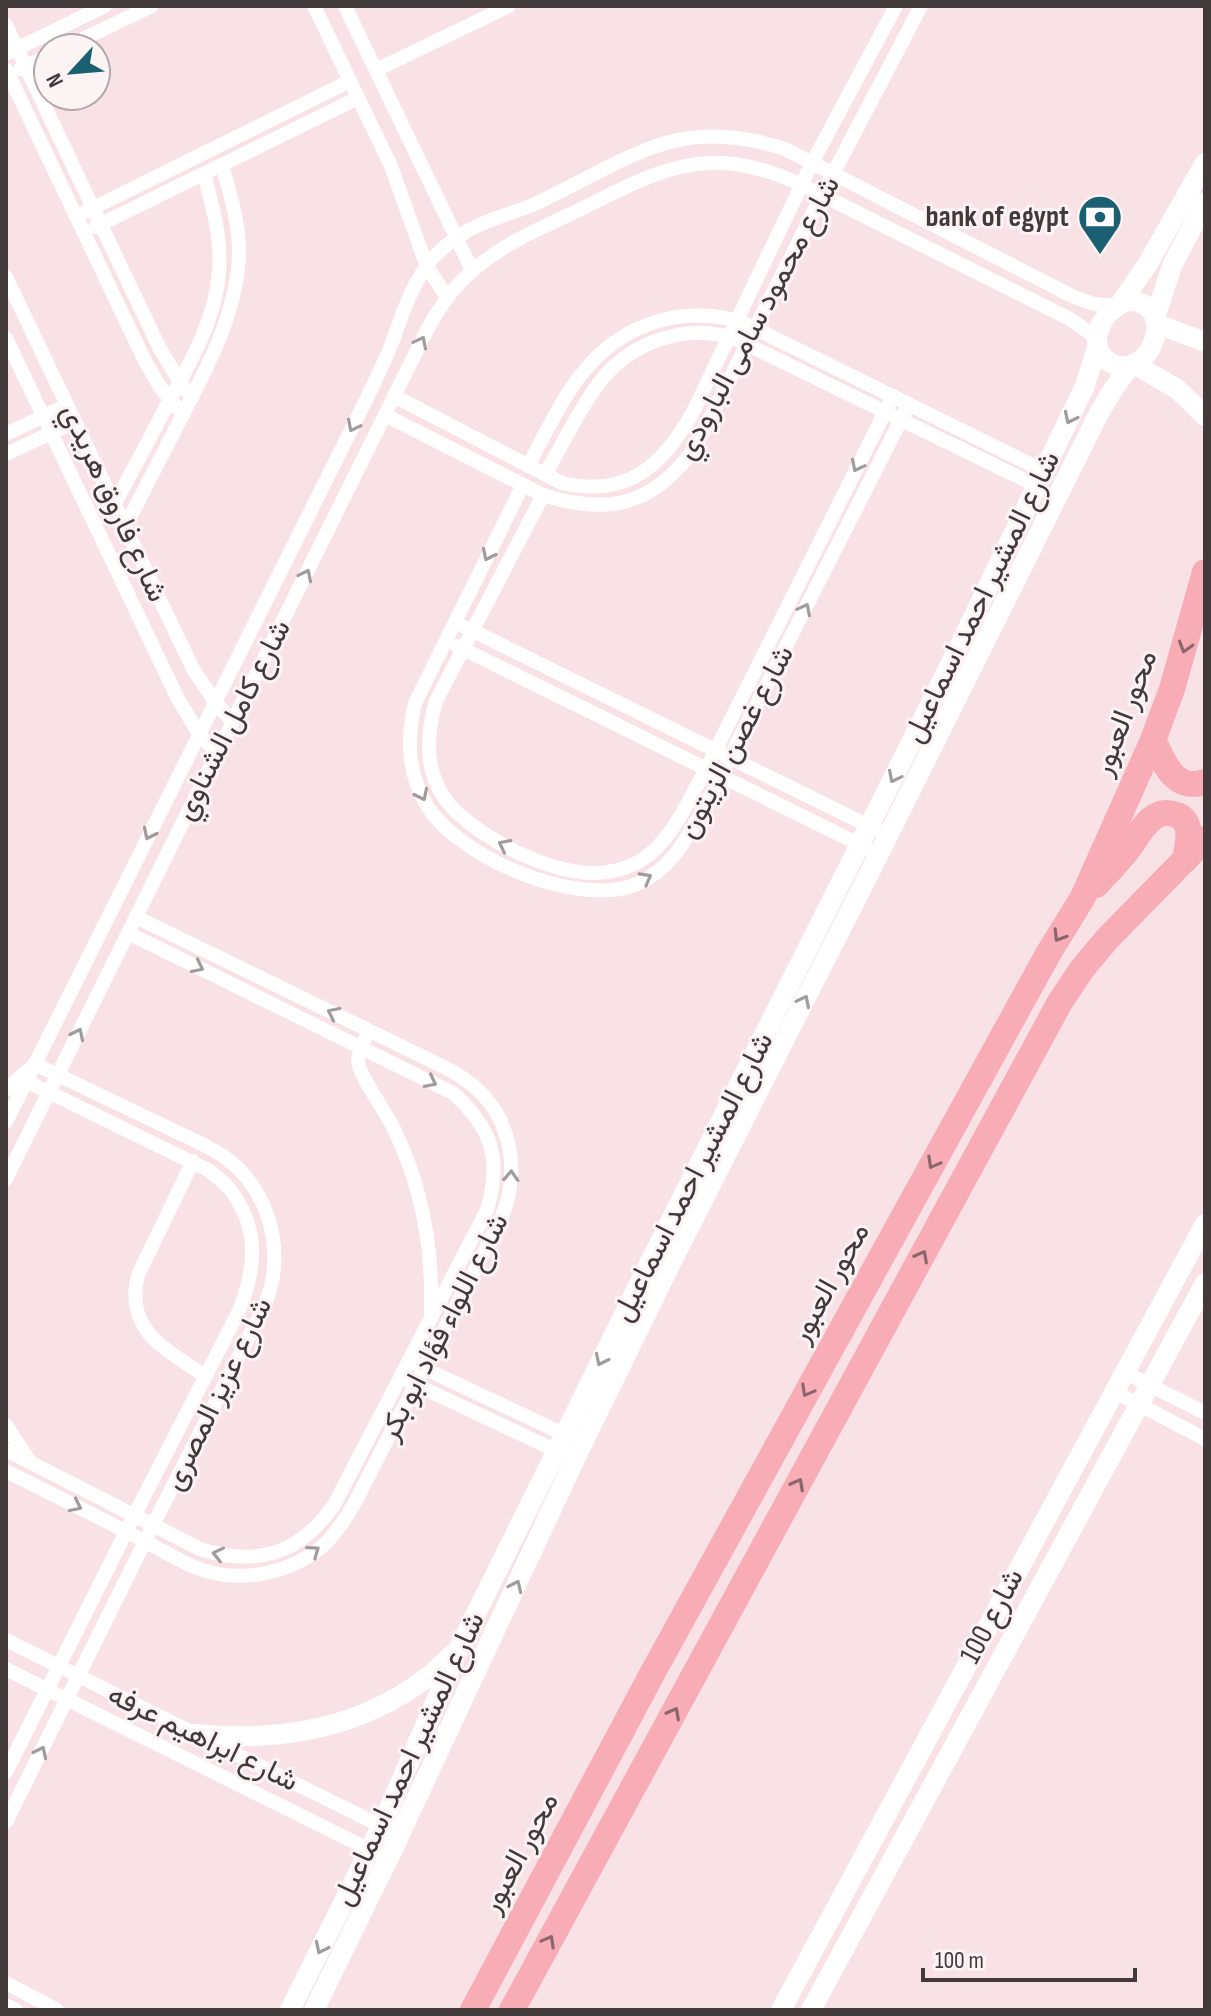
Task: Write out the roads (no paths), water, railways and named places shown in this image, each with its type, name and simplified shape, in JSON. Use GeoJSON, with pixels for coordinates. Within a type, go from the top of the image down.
{"type":"FeatureCollection","features":[{"type":"Feature","properties":{"kind":"highway","name":"محور العبور"},"geometry":{"type":"LineString","coordinates":[[473,2010],[697,1591],[1048,954],[1083,897],[1153,740],[1176,675],[1205,572]]}},
{"type":"Feature","properties":{"kind":"highway"},"geometry":{"type":"LineString","coordinates":[[1153,740],[1168,770],[1177,779],[1188,784],[1205,782]]}},
{"type":"Feature","properties":{"kind":"highway"},"geometry":{"type":"LineString","coordinates":[[1083,897],[1158,815],[1175,814],[1187,825],[1189,833],[1185,860]]}},
{"type":"Feature","properties":{"kind":"highway"},"geometry":{"type":"LineString","coordinates":[[512,2010],[1060,1002],[1107,939],[1205,839]]}},
{"type":"Feature","properties":{"kind":"street"},"geometry":{"type":"LineString","coordinates":[[12,51],[105,6]]}},
{"type":"Feature","properties":{"kind":"street"},"geometry":{"type":"LineString","coordinates":[[314,6],[401,191],[427,267],[447,297]]}},
{"type":"Feature","properties":{"kind":"street"},"geometry":{"type":"LineString","coordinates":[[345,6],[472,270]]}},
{"type":"Feature","properties":{"kind":"street"},"geometry":{"type":"LineString","coordinates":[[376,70],[509,6]]}},
{"type":"Feature","properties":{"kind":"street","name":"شارع محمود سامى البارودي"},"geometry":{"type":"LineString","coordinates":[[385,415],[543,495],[566,502],[591,506],[616,504],[640,497],[662,485],[695,448],[921,6]]}},
{"type":"Feature","properties":{"kind":"street"},"geometry":{"type":"LineString","coordinates":[[90,32],[120,13],[148,7]]}},
{"type":"Feature","properties":{"kind":"street"},"geometry":{"type":"LineString","coordinates":[[893,12],[910,27]]}},
{"type":"Feature","properties":{"kind":"street","name":"شارع محمود سامى البارودي"},"geometry":{"type":"LineString","coordinates":[[394,396],[545,475],[572,485],[601,488],[620,484],[651,466],[684,427],[812,163],[893,12]]}},
{"type":"Feature","properties":{"kind":"street"},"geometry":{"type":"LineString","coordinates":[[6,25],[12,51],[26,67],[160,349],[192,397]]}},
{"type":"Feature","properties":{"kind":"street"},"geometry":{"type":"LineString","coordinates":[[32,64],[7,72],[144,359],[183,415]]}},
{"type":"Feature","properties":{"kind":"street"},"geometry":{"type":"LineString","coordinates":[[76,217],[350,81]]}},
{"type":"Feature","properties":{"kind":"street"},"geometry":{"type":"LineString","coordinates":[[84,233],[358,98]]}},
{"type":"Feature","properties":{"kind":"street","name":"شارع كامل الشناوي"},"geometry":{"type":"LineString","coordinates":[[6,1122],[361,410],[410,296],[427,267],[457,237],[478,225],[544,200],[654,147],[680,139],[733,136],[759,140],[785,149],[1074,297],[1094,304],[1118,305]]}},
{"type":"Feature","properties":{"kind":"street"},"geometry":{"type":"LineString","coordinates":[[1205,163],[1199,187],[1147,265],[1101,323],[1100,352],[1110,363],[1124,367],[1133,365],[1153,345],[1156,321],[1172,266],[1205,202]]}},
{"type":"Feature","properties":{"kind":"street","name":"شارع كامل الشناوي"},"geometry":{"type":"LineString","coordinates":[[6,1179],[427,330],[447,297],[472,270],[532,232],[645,178],[666,170],[700,164],[734,164],[778,174],[802,185],[1070,319],[1098,342]]}},
{"type":"Feature","properties":{"kind":"street"},"geometry":{"type":"LineString","coordinates":[[125,527],[221,338],[231,305],[238,271],[238,234],[222,165]]}},
{"type":"Feature","properties":{"kind":"street"},"geometry":{"type":"LineString","coordinates":[[114,505],[180,382],[211,313],[219,271],[218,235],[204,174]]}},
{"type":"Feature","properties":{"kind":"street","name":"شارع فاروق هريدي"},"geometry":{"type":"LineString","coordinates":[[6,277],[193,669],[233,722]]}},
{"type":"Feature","properties":{"kind":"street"},"geometry":{"type":"LineString","coordinates":[[1118,305],[1128,301],[1141,303],[1152,312],[1156,321],[1205,342]]}},
{"type":"Feature","properties":{"kind":"street"},"geometry":{"type":"LineString","coordinates":[[528,466],[576,383],[600,353],[630,333],[663,320],[688,315],[712,315],[755,329],[893,396],[1040,478]]}},
{"type":"Feature","properties":{"kind":"street"},"geometry":{"type":"LineString","coordinates":[[545,475],[598,384],[615,366],[631,353],[668,337],[709,333],[729,337],[901,420],[1040,478]]}},
{"type":"Feature","properties":{"kind":"street","name":"شارع فاروق هريدي"},"geometry":{"type":"LineString","coordinates":[[6,338],[177,697],[199,734],[217,753]]}},
{"type":"Feature","properties":{"kind":"street","name":"شارع المشير احمد اسماعيل"},"geometry":{"type":"LineString","coordinates":[[314,2010],[388,1859],[390,1831],[459,1648],[672,1261],[874,841],[1084,388],[1098,342]]}},
{"type":"Feature","properties":{"kind":"street"},"geometry":{"type":"LineString","coordinates":[[600,353],[615,366]]}},
{"type":"Feature","properties":{"kind":"street"},"geometry":{"type":"LineString","coordinates":[[1133,365],[1177,389],[1205,416]]}},
{"type":"Feature","properties":{"kind":"street","name":"شارع المشير احمد اسماعيل"},"geometry":{"type":"LineString","coordinates":[[874,841],[1099,413],[1133,365]]}},
{"type":"Feature","properties":{"kind":"street","name":"شارع غصن الزيتون"},"geometry":{"type":"LineString","coordinates":[[543,495],[436,701],[428,749],[442,794],[472,826],[524,855],[552,865],[570,871],[609,872],[644,858],[676,821],[706,769],[893,396]]}},
{"type":"Feature","properties":{"kind":"street","name":"شارع غصن الزيتون"},"geometry":{"type":"LineString","coordinates":[[523,485],[415,703],[409,729],[411,769],[426,804],[441,825],[461,842],[546,882],[593,892],[615,891],[637,884],[656,873],[673,858],[686,840],[909,404]]}},
{"type":"Feature","properties":{"kind":"street"},"geometry":{"type":"LineString","coordinates":[[6,434],[67,405]]}},
{"type":"Feature","properties":{"kind":"street"},"geometry":{"type":"LineString","coordinates":[[6,454],[75,422]]}},
{"type":"Feature","properties":{"kind":"street"},"geometry":{"type":"LineString","coordinates":[[455,622],[729,758],[874,841]]}},
{"type":"Feature","properties":{"kind":"street"},"geometry":{"type":"LineString","coordinates":[[445,641],[720,776],[874,841]]}},
{"type":"Feature","properties":{"kind":"street"},"geometry":{"type":"LineString","coordinates":[[546,882],[552,865]]}},
{"type":"Feature","properties":{"kind":"street","name":"شارع اللواء فؤاد ابو بكر"},"geometry":{"type":"LineString","coordinates":[[6,1471],[199,1568],[217,1574],[244,1576],[267,1573],[311,1555],[329,1540],[343,1522],[505,1210],[512,1181],[511,1149],[502,1124],[488,1101],[469,1082],[136,917]]}},
{"type":"Feature","properties":{"kind":"street","name":"شارع اللواء فؤاد ابو بكر"},"geometry":{"type":"LineString","coordinates":[[6,1450],[200,1549],[221,1556],[243,1558],[265,1556],[286,1549],[305,1538],[334,1505],[487,1210],[492,1191],[492,1151],[484,1129],[471,1109],[453,1093],[128,933]]}},
{"type":"Feature","properties":{"kind":"street"},"geometry":{"type":"LineString","coordinates":[[369,1031],[361,1047],[359,1068],[394,1130],[422,1208],[430,1262],[430,1318]]}},
{"type":"Feature","properties":{"kind":"street"},"geometry":{"type":"LineString","coordinates":[[6,1090],[35,1064]]}},
{"type":"Feature","properties":{"kind":"street","name":"شارع عزيز المصرى"},"geometry":{"type":"LineString","coordinates":[[6,1822],[260,1315],[271,1288],[275,1259],[272,1230],[263,1203],[247,1178],[226,1158],[35,1064]]}},
{"type":"Feature","properties":{"kind":"street","name":"شارع عزيز المصرى"},"geometry":{"type":"LineString","coordinates":[[6,1772],[239,1311],[249,1286],[253,1260],[251,1235],[242,1210],[229,1188],[210,1171],[26,1081]]}},
{"type":"Feature","properties":{"kind":"street"},"geometry":{"type":"LineString","coordinates":[[193,1161],[138,1275],[134,1290],[138,1318],[146,1331],[205,1376]]}},
{"type":"Feature","properties":{"kind":"street","name":"شارع 100"},"geometry":{"type":"LineString","coordinates":[[781,2010],[1205,1224]]}},
{"type":"Feature","properties":{"kind":"street","name":"شارع 100"},"geometry":{"type":"LineString","coordinates":[[811,2010],[1205,1283]]}},
{"type":"Feature","properties":{"kind":"street"},"geometry":{"type":"LineString","coordinates":[[409,1361],[570,1447]]}},
{"type":"Feature","properties":{"kind":"street"},"geometry":{"type":"LineString","coordinates":[[1124,1372],[1205,1413]]}},
{"type":"Feature","properties":{"kind":"street"},"geometry":{"type":"LineString","coordinates":[[400,1377],[570,1447]]}},
{"type":"Feature","properties":{"kind":"street"},"geometry":{"type":"LineString","coordinates":[[1113,1391],[1205,1439]]}},
{"type":"Feature","properties":{"kind":"street"},"geometry":{"type":"LineString","coordinates":[[6,1425],[32,1463]]}},
{"type":"Feature","properties":{"kind":"street","name":"شارع المشير احمد اسماعيل"},"geometry":{"type":"LineString","coordinates":[[290,2010],[369,1850],[390,1831],[570,1447]]}},
{"type":"Feature","properties":{"kind":"street","name":"شارع ابراهيم عرفه"},"geometry":{"type":"LineString","coordinates":[[6,1640],[390,1831]]}},
{"type":"Feature","properties":{"kind":"street"},"geometry":{"type":"LineString","coordinates":[[195,1734],[262,1737],[333,1725],[394,1698],[425,1679],[459,1648]]}},
{"type":"Feature","properties":{"kind":"street","name":"شارع ابراهيم عرفه"},"geometry":{"type":"LineString","coordinates":[[6,1669],[388,1859]]}},
{"type":"Feature","properties":{"kind":"street"},"geometry":{"type":"LineString","coordinates":[[6,1983],[57,2010]]}},
{"type":"Feature","properties":{"kind":"street"},"geometry":{"type":"LineString","coordinates":[[6,2005],[16,2010]]}},
{"type":"Feature","properties":{"kind":"place","name":"bank of egypt"},"geometry":{"type":"Point","coordinates":[1100,256]}}]}
